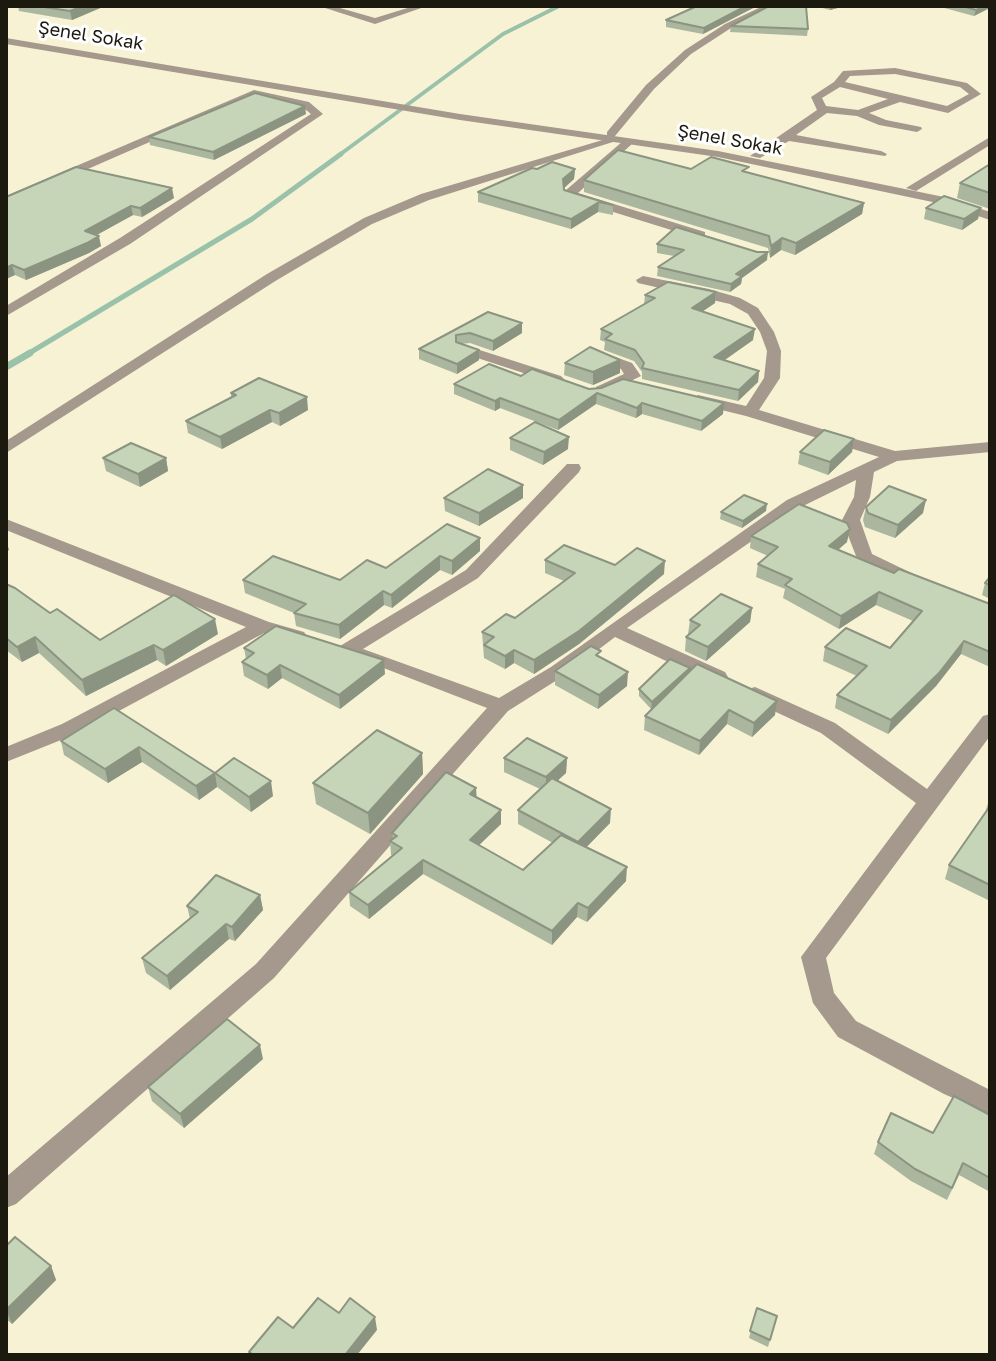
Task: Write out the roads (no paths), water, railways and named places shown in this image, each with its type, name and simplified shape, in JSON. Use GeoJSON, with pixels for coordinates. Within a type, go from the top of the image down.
{"type":"FeatureCollection","features":[{"type":"Feature","properties":{"kind":"street"},"geometry":{"type":"LineString","coordinates":[[323,6],[375,21],[423,6]]}},
{"type":"Feature","properties":{"kind":"street"},"geometry":{"type":"LineString","coordinates":[[6,448],[272,277],[368,221],[425,197],[611,137],[650,87],[688,52],[728,26],[770,6]]}},
{"type":"Feature","properties":{"kind":"street","name":"Şenel Sokak"},"geometry":{"type":"LineString","coordinates":[[6,32],[370,95],[464,115]]}},
{"type":"Feature","properties":{"kind":"street","name":"Şenel Sokak"},"geometry":{"type":"LineString","coordinates":[[6,41],[187,69],[358,101],[756,156],[912,188],[990,208]]}},
{"type":"Feature","properties":{"kind":"street"},"geometry":{"type":"LineString","coordinates":[[822,109],[816,97],[838,84],[847,73],[895,71],[963,85],[976,94],[948,110],[838,84]]}},
{"type":"Feature","properties":{"kind":"street"},"geometry":{"type":"LineString","coordinates":[[6,200],[254,93],[305,104],[318,114],[125,241],[6,312]]}},
{"type":"Feature","properties":{"kind":"street"},"geometry":{"type":"LineString","coordinates":[[859,113],[900,98]]}},
{"type":"Feature","properties":{"kind":"street"},"geometry":{"type":"LineString","coordinates":[[756,156],[787,137],[822,109],[859,113],[883,123],[917,129]]}},
{"type":"Feature","properties":{"kind":"street","name":"Şenel Sokak"},"geometry":{"type":"LineString","coordinates":[[611,137],[627,143],[718,154],[945,201],[990,216]]}},
{"type":"Feature","properties":{"kind":"street"},"geometry":{"type":"LineString","coordinates":[[787,137],[881,154]]}},
{"type":"Feature","properties":{"kind":"street"},"geometry":{"type":"LineString","coordinates":[[912,188],[990,140]]}},
{"type":"Feature","properties":{"kind":"street"},"geometry":{"type":"LineString","coordinates":[[627,143],[569,194],[717,240]]}},
{"type":"Feature","properties":{"kind":"street"},"geometry":{"type":"LineString","coordinates":[[643,280],[704,292],[735,301],[753,311],[767,332],[774,351],[772,378],[750,412]]}},
{"type":"Feature","properties":{"kind":"street"},"geometry":{"type":"LineString","coordinates":[[464,349],[567,383]]}},
{"type":"Feature","properties":{"kind":"street"},"geometry":{"type":"LineString","coordinates":[[586,390],[594,393],[633,376],[627,366],[594,353]]}},
{"type":"Feature","properties":{"kind":"street"},"geometry":{"type":"LineString","coordinates":[[622,382],[651,389]]}},
{"type":"Feature","properties":{"kind":"street"},"geometry":{"type":"LineString","coordinates":[[679,395],[750,412],[894,456]]}},
{"type":"Feature","properties":{"kind":"street"},"geometry":{"type":"LineString","coordinates":[[6,1195],[265,971],[501,706],[558,671],[793,504],[894,456],[990,447]]}},
{"type":"Feature","properties":{"kind":"street"},"geometry":{"type":"LineString","coordinates":[[333,646],[472,574],[573,468]]}},
{"type":"Feature","properties":{"kind":"street"},"geometry":{"type":"LineString","coordinates":[[866,469],[862,497],[851,520],[864,557],[936,588]]}},
{"type":"Feature","properties":{"kind":"street"},"geometry":{"type":"LineString","coordinates":[[6,524],[262,626],[333,646],[501,706]]}},
{"type":"Feature","properties":{"kind":"street"},"geometry":{"type":"LineString","coordinates":[[6,755],[69,729],[262,626]]}},
{"type":"Feature","properties":{"kind":"street"},"geometry":{"type":"LineString","coordinates":[[613,629],[828,728],[930,802]]}},
{"type":"Feature","properties":{"kind":"street"},"geometry":{"type":"LineString","coordinates":[[990,721],[813,957],[822,996],[847,1029],[953,1086],[990,1102]]}},
{"type":"Feature","properties":{"kind":"waterway"},"geometry":{"type":"LineString","coordinates":[[338,156],[503,34],[559,6]]}},
{"type":"Feature","properties":{"kind":"waterway"},"geometry":{"type":"LineString","coordinates":[[26,355],[252,219],[341,154]]}},
{"type":"Feature","properties":{"kind":"waterway"},"geometry":{"type":"LineString","coordinates":[[6,367],[30,353]]}}]}
